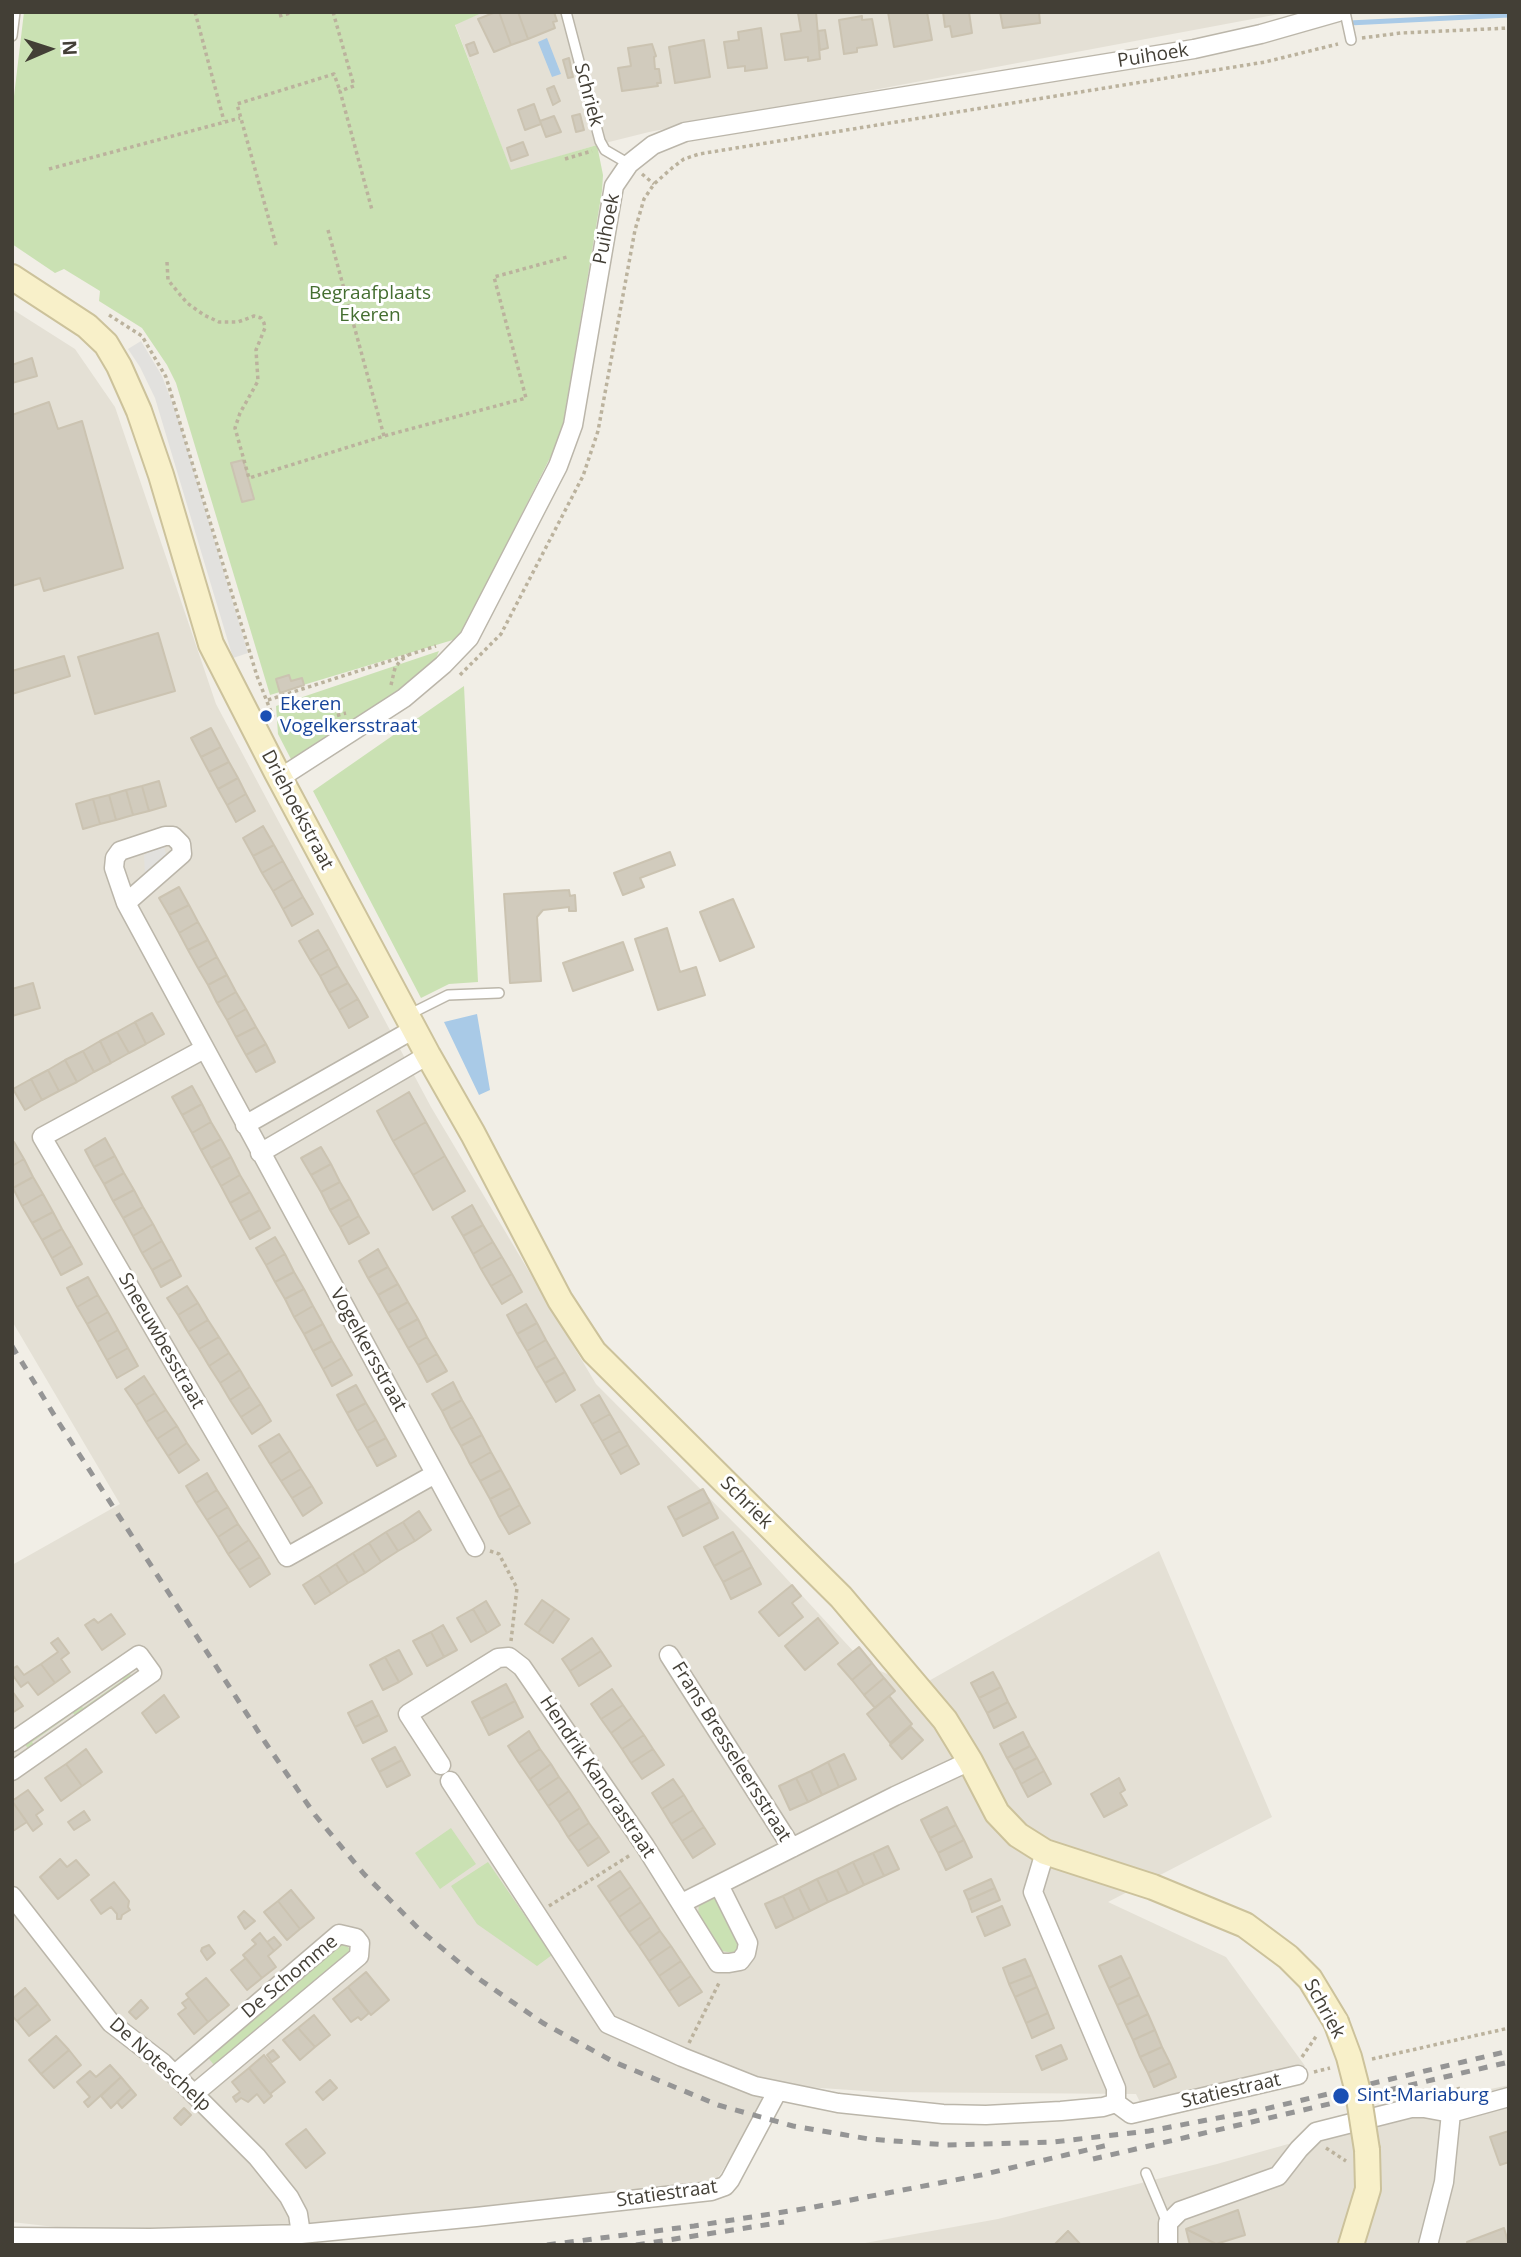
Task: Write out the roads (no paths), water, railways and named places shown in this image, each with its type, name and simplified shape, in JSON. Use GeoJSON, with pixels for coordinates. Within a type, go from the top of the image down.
{"type":"FeatureCollection","features":[{"type":"Feature","properties":{"kind":"street","name":"Puihoek"},"geometry":{"type":"LineString","coordinates":[[280,778],[404,698],[443,665],[468,638],[558,466],[573,425],[614,186],[629,164],[653,145],[685,132],[1195,49],[1338,12]]}},
{"type":"Feature","properties":{"kind":"street","name":"Driehoekstraat"},"geometry":{"type":"LineString","coordinates":[[12,277],[87,326],[106,344],[119,366],[139,411],[161,475],[211,644],[280,778],[473,1135]]}},
{"type":"Feature","properties":{"kind":"street","name":"Vogelkersstraat"},"geometry":{"type":"LineString","coordinates":[[126,903],[475,1547]]}},
{"type":"Feature","properties":{"kind":"street"},"geometry":{"type":"LineString","coordinates":[[245,1125],[411,1022]]}},
{"type":"Feature","properties":{"kind":"street","name":"Sneeuwbesstraat"},"geometry":{"type":"LineString","coordinates":[[204,1049],[42,1137],[286,1557],[435,1474]]}},
{"type":"Feature","properties":{"kind":"street"},"geometry":{"type":"LineString","coordinates":[[260,1153],[428,1055]]}},
{"type":"Feature","properties":{"kind":"street","name":"Schriek"},"geometry":{"type":"LineString","coordinates":[[473,1135],[560,1300],[594,1352],[841,1597],[945,1720],[997,1813],[1018,1835],[1045,1852],[1153,1887],[1245,1925],[1288,1957],[1310,1979],[1327,2028],[1349,2057],[1361,2103],[1360,2157],[1368,2189],[1351,2245]]}},
{"type":"Feature","properties":{"kind":"street"},"geometry":{"type":"LineString","coordinates":[[12,1742],[139,1655],[152,1673],[12,1771]]}},
{"type":"Feature","properties":{"kind":"street","name":"Frans Bresseleersstraat"},"geometry":{"type":"LineString","coordinates":[[669,1655],[792,1848]]}},
{"type":"Feature","properties":{"kind":"street","name":"Hendrik Kanorastraat"},"geometry":{"type":"LineString","coordinates":[[719,1885],[748,1943],[746,1953],[740,1961],[718,1963],[645,1846],[522,1667],[509,1657],[498,1658],[408,1714],[608,2024],[682,2057],[777,2092]]}},
{"type":"Feature","properties":{"kind":"street","name":"Frans Bresseleersstraat"},"geometry":{"type":"LineString","coordinates":[[681,1903],[970,1761]]}},
{"type":"Feature","properties":{"kind":"street"},"geometry":{"type":"LineString","coordinates":[[1045,1852],[1033,1892],[1116,2088],[1116,2103]]}},
{"type":"Feature","properties":{"kind":"street","name":"De Noteschelp"},"geometry":{"type":"LineString","coordinates":[[12,1896],[111,2023],[175,2074],[257,2157],[289,2197],[298,2214],[301,2234]]}},
{"type":"Feature","properties":{"kind":"street","name":"De Schomme"},"geometry":{"type":"LineString","coordinates":[[175,2074],[339,1934],[356,1938],[360,1943],[359,1956],[194,2094]]}},
{"type":"Feature","properties":{"kind":"street","name":"Statiestraat"},"geometry":{"type":"LineString","coordinates":[[12,2237],[150,2238],[301,2234],[711,2191],[725,2186],[730,2180],[777,2092],[883,2109],[953,2115],[1061,2111],[1116,2103],[1131,2114],[1297,2071]]}},
{"type":"Feature","properties":{"kind":"street"},"geometry":{"type":"LineString","coordinates":[[1168,2245],[1174,2218],[1278,2176],[1299,2149],[1316,2133],[1411,2108],[1451,2113],[1509,2097]]}},
{"type":"Feature","properties":{"kind":"street"},"geometry":{"type":"LineString","coordinates":[[1428,2245],[1444,2182],[1451,2113]]}},
{"type":"Feature","properties":{"kind":"lane"},"geometry":{"type":"LineString","coordinates":[[12,36],[15,12]]}},
{"type":"Feature","properties":{"kind":"lane","name":"Schriek"},"geometry":{"type":"LineString","coordinates":[[566,12],[600,141],[605,150],[629,164]]}},
{"type":"Feature","properties":{"kind":"lane"},"geometry":{"type":"LineString","coordinates":[[1345,12],[1352,40]]}},
{"type":"Feature","properties":{"kind":"lane"},"geometry":{"type":"LineString","coordinates":[[411,1022],[448,995],[499,993]]}},
{"type":"Feature","properties":{"kind":"lane"},"geometry":{"type":"LineString","coordinates":[[1146,2173],[1174,2218]]}},
{"type":"Feature","properties":{"kind":"water"},"geometry":{"type":"Polygon","coordinates":[[[547,38],[561,74],[552,77],[538,42],[547,38]]]}},
{"type":"Feature","properties":{"kind":"water"},"geometry":{"type":"Polygon","coordinates":[[[477,1014],[490,1090],[479,1095],[444,1022],[477,1014]]]}},
{"type":"Feature","properties":{"kind":"waterway"},"geometry":{"type":"LineString","coordinates":[[1349,23],[1509,15]]}},
{"type":"Feature","properties":{"kind":"railway"},"geometry":{"type":"LineString","coordinates":[[12,1346],[265,1742],[315,1815],[364,1874],[419,1929],[479,1979],[543,2023],[614,2062],[718,2105],[793,2126],[869,2139],[947,2145],[1053,2142],[1149,2131],[1255,2111]]}},
{"type":"Feature","properties":{"kind":"railway"},"geometry":{"type":"LineString","coordinates":[[1248,2113],[1509,2051]]}},
{"type":"Feature","properties":{"kind":"railway"},"geometry":{"type":"LineString","coordinates":[[1093,2159],[1509,2062]]}},
{"type":"Feature","properties":{"kind":"railway"},"geometry":{"type":"LineString","coordinates":[[547,2245],[809,2208],[981,2175],[1108,2145]]}},
{"type":"Feature","properties":{"kind":"railway"},"geometry":{"type":"LineString","coordinates":[[636,2245],[784,2222]]}},
{"type":"Feature","properties":{"kind":"place","name":"Ekeren Vogelkersstraat"},"geometry":{"type":"Point","coordinates":[266,716]}},
{"type":"Feature","properties":{"kind":"place","name":"Sint-Mariaburg"},"geometry":{"type":"Point","coordinates":[1341,2096]}},
{"type":"Feature","properties":{"kind":"park label","name":"Begraafplaats Ekeren"},"geometry":{"type":"Point","coordinates":[370,305]}}]}
